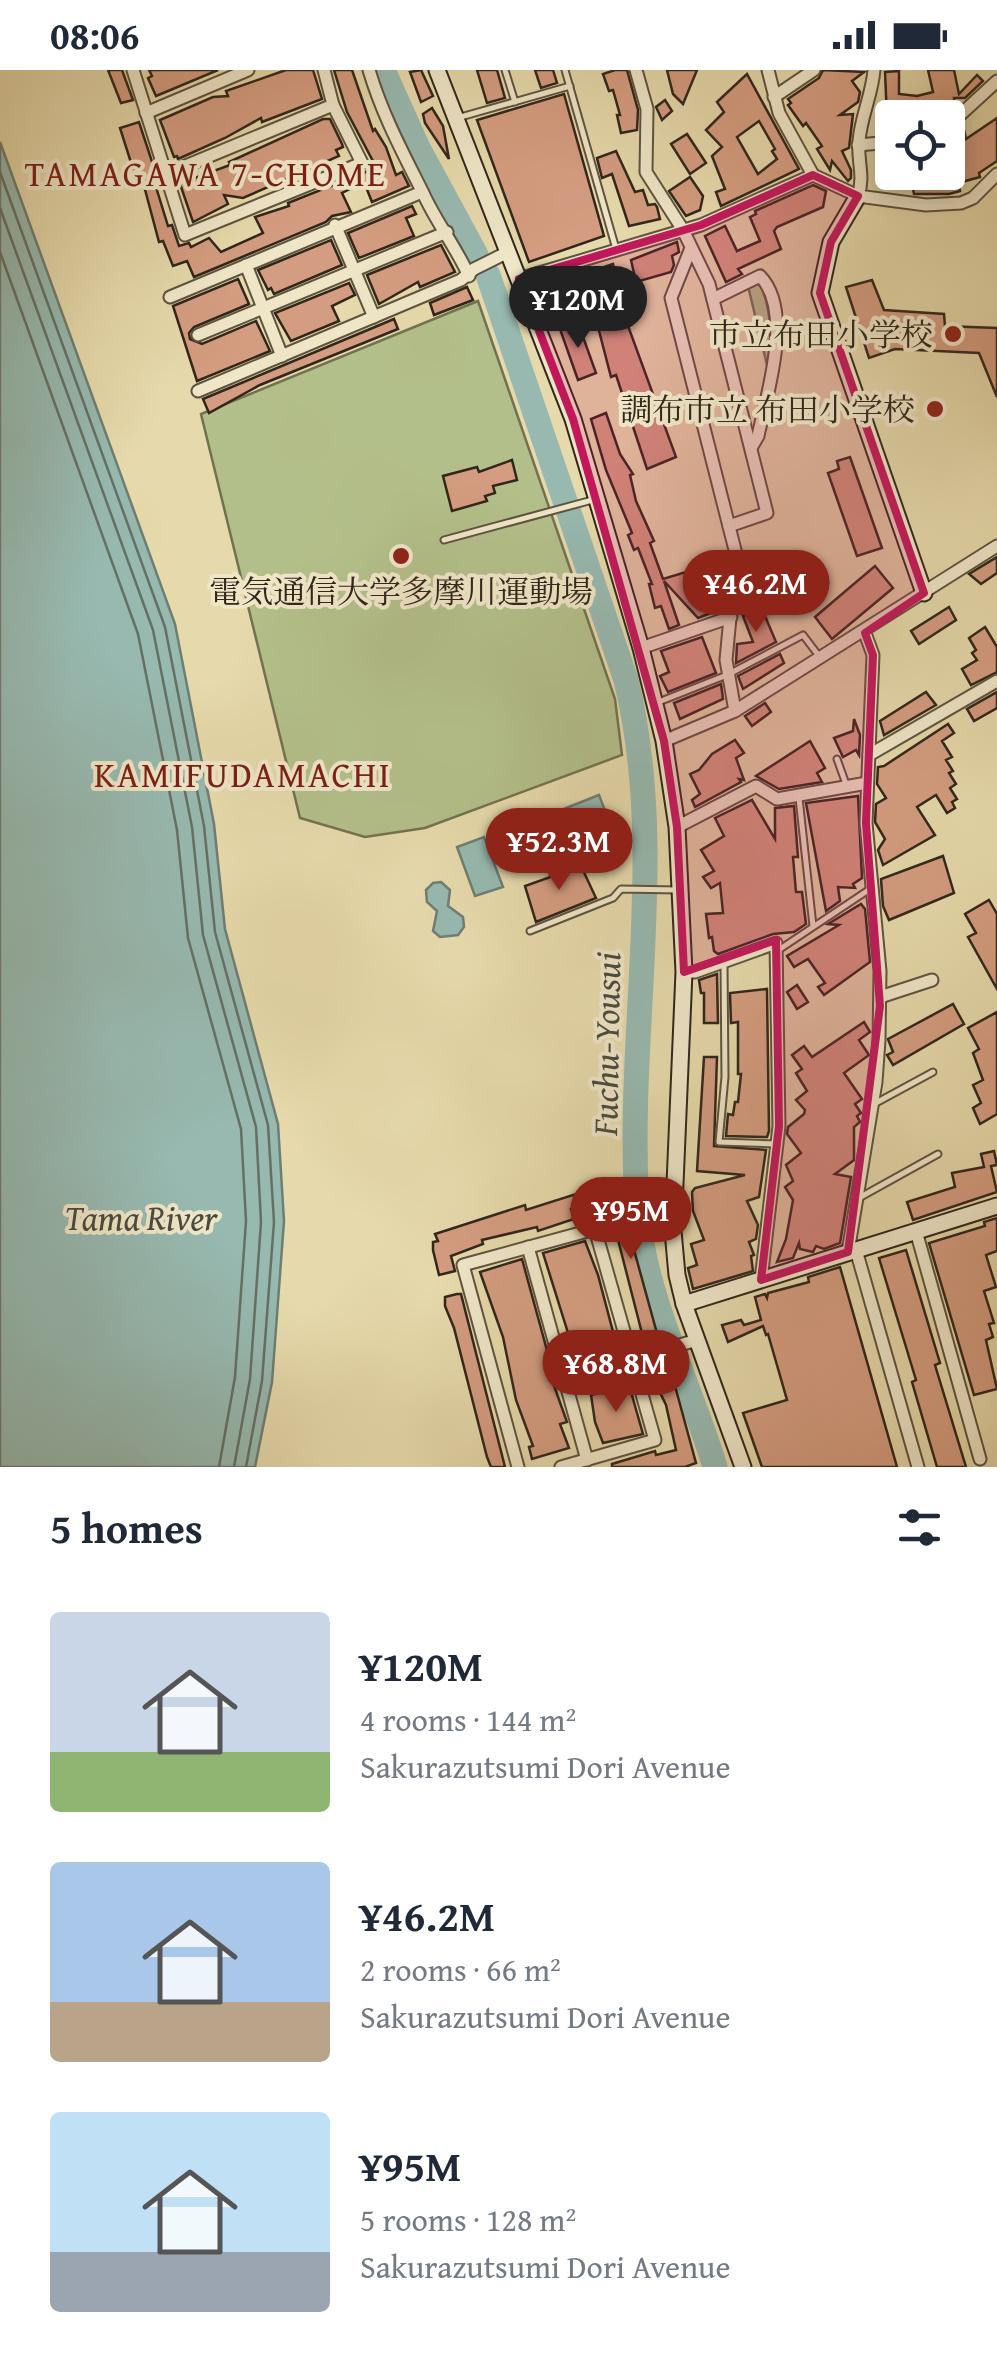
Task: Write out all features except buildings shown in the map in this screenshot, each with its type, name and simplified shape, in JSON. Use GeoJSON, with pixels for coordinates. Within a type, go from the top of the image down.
{"type":"FeatureCollection","features":[{"type":"Feature","properties":{"kind":"street"},"geometry":{"type":"LineString","coordinates":[[133,70],[185,235],[362,162],[333,106],[324,70]]}},
{"type":"Feature","properties":{"kind":"street"},"geometry":{"type":"LineString","coordinates":[[146,112],[248,70]]}},
{"type":"Feature","properties":{"kind":"street"},"geometry":{"type":"LineString","coordinates":[[369,70],[378,101],[422,192],[469,276]]}},
{"type":"Feature","properties":{"kind":"street"},"geometry":{"type":"LineString","coordinates":[[437,70],[573,418],[664,742],[678,827],[684,972],[673,1232],[677,1276],[691,1342],[743,1467]]}},
{"type":"Feature","properties":{"kind":"street"},"geometry":{"type":"LineString","coordinates":[[636,70],[647,109],[646,172],[683,230],[713,299],[767,513],[729,526]]}},
{"type":"Feature","properties":{"kind":"street"},"geometry":{"type":"LineString","coordinates":[[768,70],[778,113],[813,174],[858,196],[926,206],[961,203],[973,198],[997,174]]}},
{"type":"Feature","properties":{"kind":"street"},"geometry":{"type":"LineString","coordinates":[[774,97],[814,70]]}},
{"type":"Feature","properties":{"kind":"street"},"geometry":{"type":"LineString","coordinates":[[874,70],[873,92],[858,145],[863,181],[831,242],[820,293],[924,593]]}},
{"type":"Feature","properties":{"kind":"street"},"geometry":{"type":"LineString","coordinates":[[965,111],[997,82]]}},
{"type":"Feature","properties":{"kind":"street"},"geometry":{"type":"LineString","coordinates":[[166,174],[333,106]]}},
{"type":"Feature","properties":{"kind":"street"},"geometry":{"type":"LineString","coordinates":[[858,145],[875,144]]}},
{"type":"Feature","properties":{"kind":"street"},"geometry":{"type":"LineString","coordinates":[[519,278],[701,226],[813,174]]}},
{"type":"Feature","properties":{"kind":"street"},"geometry":{"type":"LineString","coordinates":[[170,297],[422,192]]}},
{"type":"Feature","properties":{"kind":"street"},"geometry":{"type":"LineString","coordinates":[[336,226],[374,317]]}},
{"type":"Feature","properties":{"kind":"street"},"geometry":{"type":"LineString","coordinates":[[198,335],[447,232]]}},
{"type":"Feature","properties":{"kind":"street"},"geometry":{"type":"LineString","coordinates":[[692,248],[671,298],[736,554],[727,675],[736,712]]}},
{"type":"Feature","properties":{"kind":"street"},"geometry":{"type":"LineString","coordinates":[[198,390],[469,276],[474,268],[508,252]]}},
{"type":"Feature","properties":{"kind":"street"},"geometry":{"type":"LineString","coordinates":[[246,265],[282,356]]}},
{"type":"Feature","properties":{"kind":"street"},"geometry":{"type":"LineString","coordinates":[[713,299],[760,276],[772,296],[777,349],[758,436],[751,448]]}},
{"type":"Feature","properties":{"kind":"street"},"geometry":{"type":"LineString","coordinates":[[664,742],[736,712],[997,546]]}},
{"type":"Feature","properties":{"kind":"street"},"geometry":{"type":"LineString","coordinates":[[640,648],[731,617]]}},
{"type":"Feature","properties":{"kind":"street"},"geometry":{"type":"LineString","coordinates":[[864,633],[873,655],[866,823],[880,998],[872,1106],[855,1200],[852,1251],[918,1467]]}},
{"type":"Feature","properties":{"kind":"street"},"geometry":{"type":"LineString","coordinates":[[869,755],[997,681]]}},
{"type":"Feature","properties":{"kind":"street"},"geometry":{"type":"LineString","coordinates":[[678,827],[756,786],[777,799],[867,783]]}},
{"type":"Feature","properties":{"kind":"street"},"geometry":{"type":"LineString","coordinates":[[684,972],[776,942],[781,1079],[778,1144],[761,1280]]}},
{"type":"Feature","properties":{"kind":"street"},"geometry":{"type":"LineString","coordinates":[[880,998],[932,980]]}},
{"type":"Feature","properties":{"kind":"street"},"geometry":{"type":"LineString","coordinates":[[560,1467],[655,1440],[585,1194]]}},
{"type":"Feature","properties":{"kind":"street"},"geometry":{"type":"LineString","coordinates":[[684,1304],[997,1206]]}},
{"type":"Feature","properties":{"kind":"street"},"geometry":{"type":"LineString","coordinates":[[518,1467],[464,1265],[595,1229]]}},
{"type":"Feature","properties":{"kind":"street"},"geometry":{"type":"LineString","coordinates":[[916,1231],[980,1459]]}},
{"type":"Feature","properties":{"kind":"street"},"geometry":{"type":"LineString","coordinates":[[528,1247],[587,1460]]}},
{"type":"Feature","properties":{"kind":"street"},"geometry":{"type":"LineString","coordinates":[[632,1359],[691,1342]]}},
{"type":"Feature","properties":{"kind":"lane"},"geometry":{"type":"LineString","coordinates":[[506,70],[515,102]]}},
{"type":"Feature","properties":{"kind":"lane"},"geometry":{"type":"LineString","coordinates":[[565,70],[616,249]]}},
{"type":"Feature","properties":{"kind":"lane"},"geometry":{"type":"LineString","coordinates":[[454,118],[570,86]]}},
{"type":"Feature","properties":{"kind":"lane"},"geometry":{"type":"LineString","coordinates":[[444,540],[598,498]]}},
{"type":"Feature","properties":{"kind":"lane"},"geometry":{"type":"LineString","coordinates":[[654,704],[727,675],[803,635],[821,658]]}},
{"type":"Feature","properties":{"kind":"lane"},"geometry":{"type":"LineString","coordinates":[[837,758],[846,786]]}},
{"type":"Feature","properties":{"kind":"lane"},"geometry":{"type":"LineString","coordinates":[[799,795],[813,926]]}},
{"type":"Feature","properties":{"kind":"lane"},"geometry":{"type":"LineString","coordinates":[[530,931],[612,898],[626,888],[680,890]]}},
{"type":"Feature","properties":{"kind":"lane"},"geometry":{"type":"LineString","coordinates":[[776,951],[870,889]]}},
{"type":"Feature","properties":{"kind":"lane"},"geometry":{"type":"LineString","coordinates":[[724,961],[726,1077],[719,1142],[778,1144]]}},
{"type":"Feature","properties":{"kind":"lane"},"geometry":{"type":"LineString","coordinates":[[872,1106],[933,1072]]}},
{"type":"Feature","properties":{"kind":"lane"},"geometry":{"type":"LineString","coordinates":[[855,1200],[938,1154]]}},
{"type":"Feature","properties":{"kind":"highlighted area"},"geometry":{"type":"Polygon","coordinates":[[[813,175],[858,196],[831,242],[820,293],[924,593],[865,633],[873,655],[866,823],[880,1006],[848,1252],[761,1280],[779,1126],[776,940],[684,972],[677,827],[664,741],[573,419],[519,279],[701,225],[813,175]]]}},
{"type":"Feature","properties":{"kind":"green space"},"geometry":{"type":"Polygon","coordinates":[[[756,282],[764,293],[769,313],[767,365],[748,286],[756,282]]]}},
{"type":"Feature","properties":{"kind":"green space","name":"電気通信大学多摩川運動場"},"geometry":{"type":"Polygon","coordinates":[[[478,301],[615,699],[622,755],[425,828],[365,837],[300,818],[201,414],[478,301]]]}},
{"type":"Feature","properties":{"kind":"water","name":"Tama River"},"geometry":{"type":"Polygon","coordinates":[[[0,142],[175,624],[214,824],[225,929],[278,1124],[284,1221],[272,1382],[255,1467],[0,1467],[0,142]]]}},
{"type":"Feature","properties":{"kind":"water"},"geometry":{"type":"Polygon","coordinates":[[[599,795],[612,829],[517,869],[503,833],[599,795]]]}},
{"type":"Feature","properties":{"kind":"water"},"geometry":{"type":"Polygon","coordinates":[[[484,837],[503,887],[475,896],[457,847],[484,837]]]}},
{"type":"Feature","properties":{"kind":"water"},"geometry":{"type":"Polygon","coordinates":[[[441,882],[450,890],[448,906],[463,917],[464,927],[458,935],[440,937],[433,931],[437,911],[427,902],[426,890],[441,882]]]}},
{"type":"Feature","properties":{"kind":"waterway","name":"Fuchu-Yousui"},"geometry":{"type":"LineString","coordinates":[[383,70],[418,148],[476,255]]}},
{"type":"Feature","properties":{"kind":"waterway","name":"Fuchu-Yousui"},"geometry":{"type":"LineString","coordinates":[[488,275],[626,680],[644,810],[635,1139],[637,1204],[657,1304],[715,1467]]}},
{"type":"Feature","properties":{"kind":"place","name":"市立布田小学校"},"geometry":{"type":"Point","coordinates":[953,334]}},
{"type":"Feature","properties":{"kind":"place","name":"調布市立 布田小学校"},"geometry":{"type":"Point","coordinates":[935,409]}},
{"type":"Feature","properties":{"kind":"place","name":"電気通信大学多摩川運動場"},"geometry":{"type":"Point","coordinates":[401,556]}},
{"type":"Feature","properties":{"kind":"district","name":"TAMAGAWA 7-CHOME"},"geometry":{"type":"Point","coordinates":[206,173]}},
{"type":"Feature","properties":{"kind":"district","name":"KAMIFUDAMACHI"},"geometry":{"type":"Point","coordinates":[243,774]}}]}
